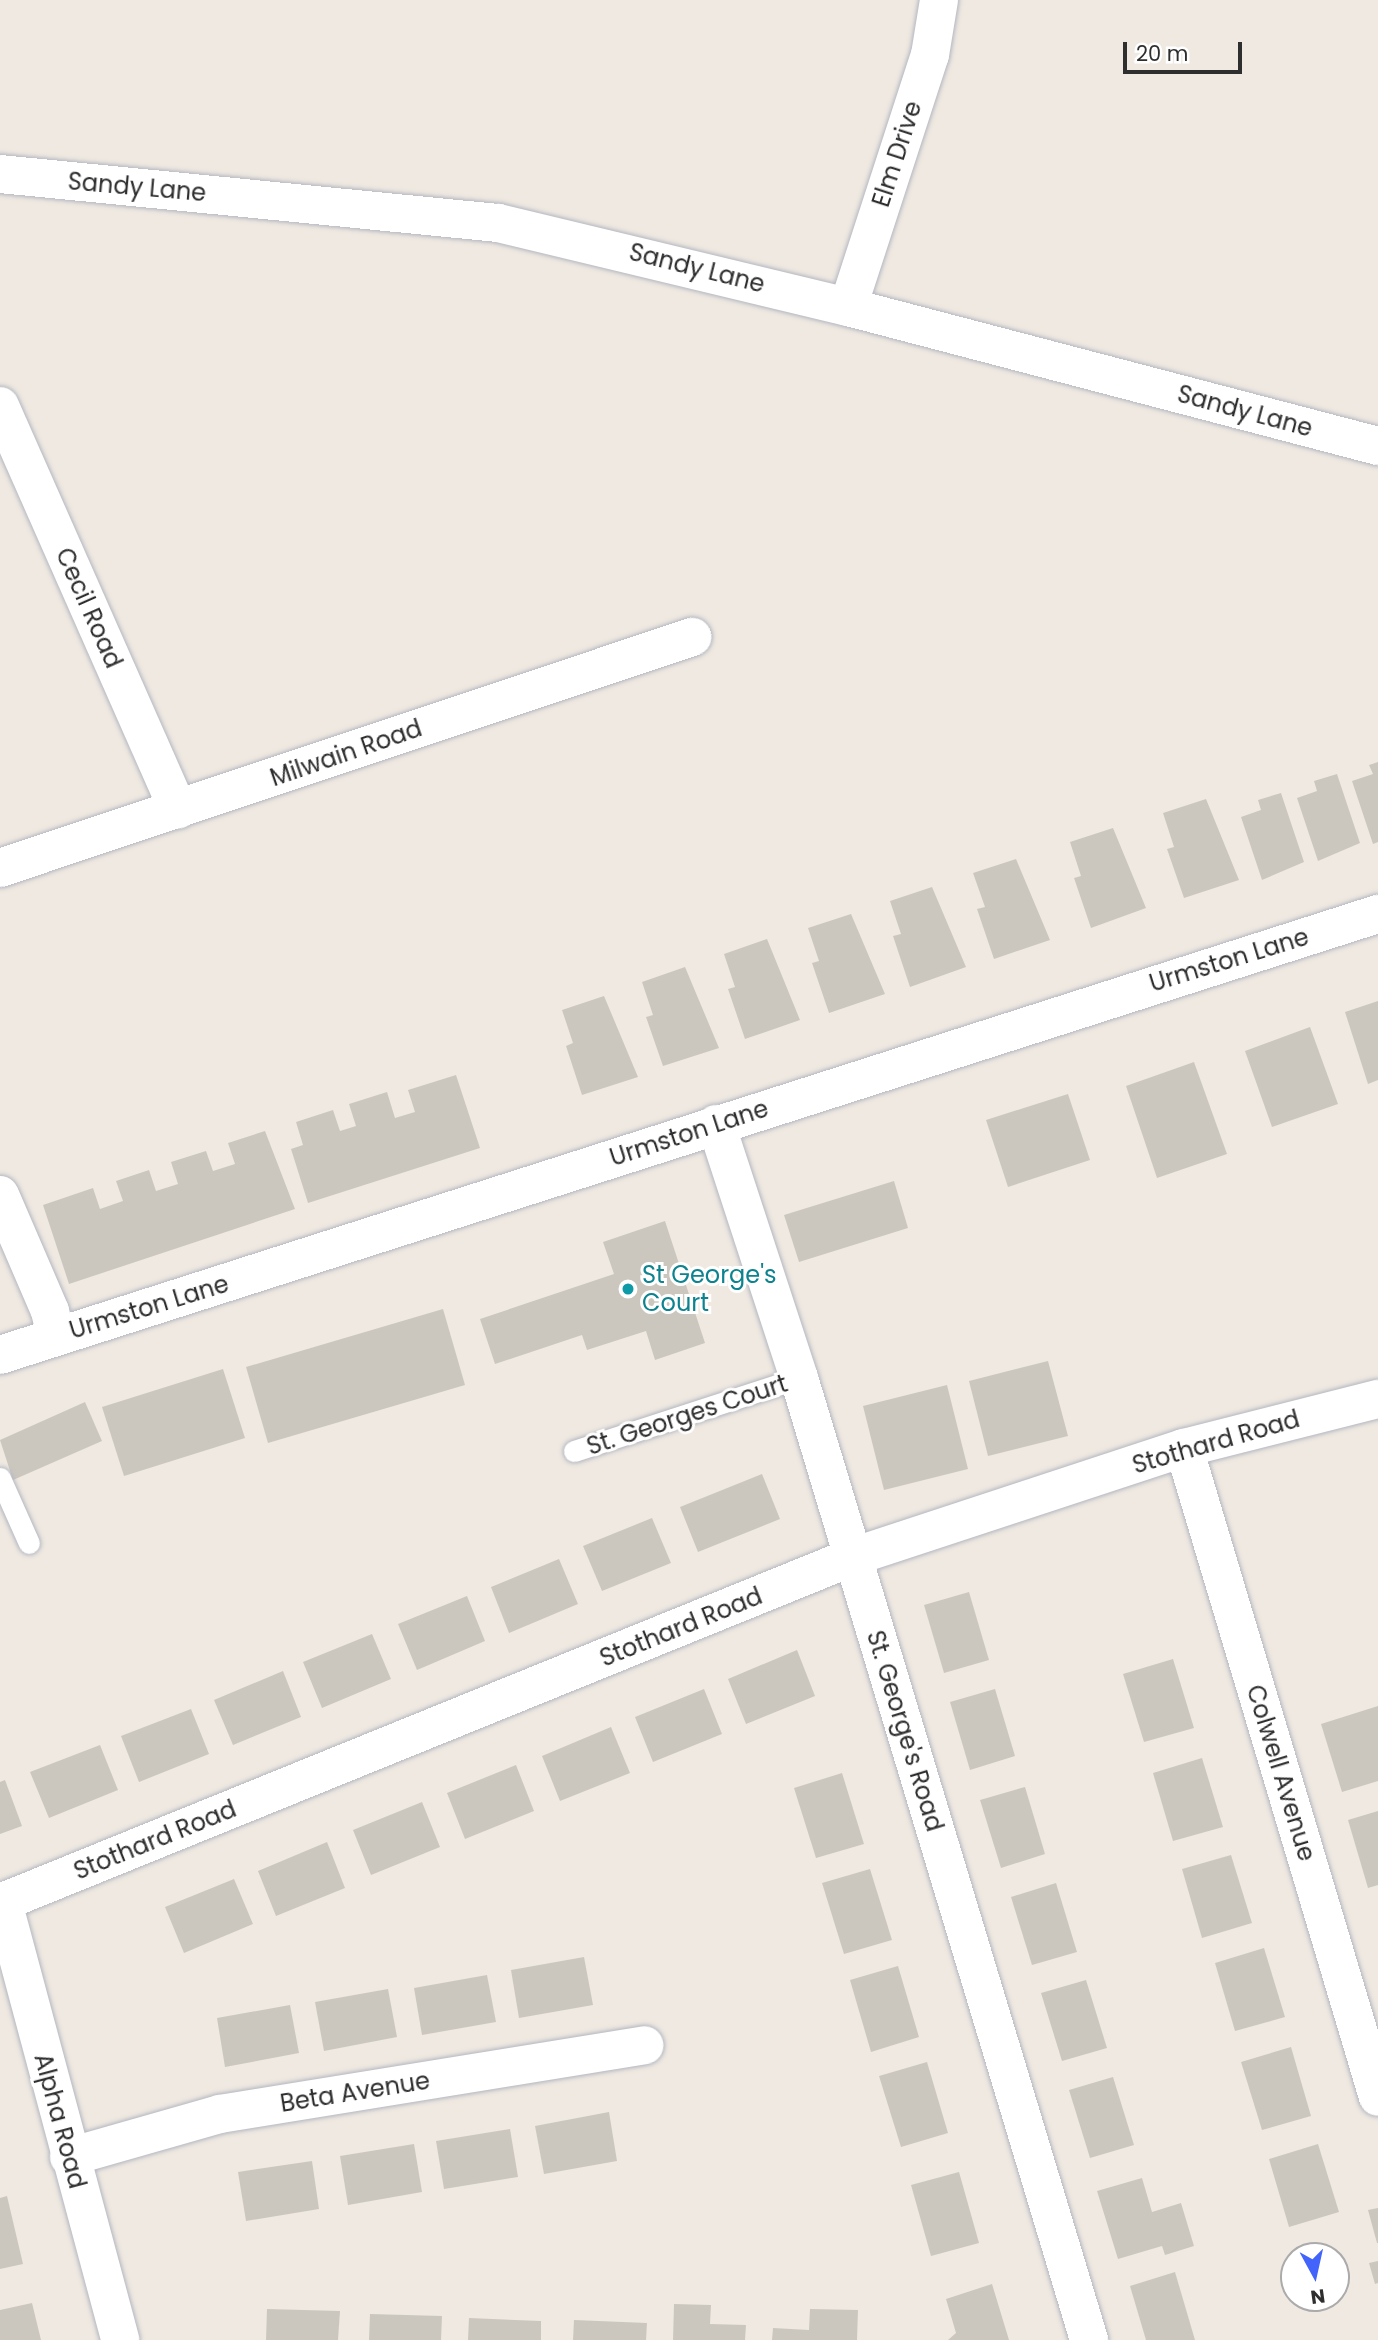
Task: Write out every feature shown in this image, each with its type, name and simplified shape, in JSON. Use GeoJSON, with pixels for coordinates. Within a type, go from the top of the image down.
{"type":"FeatureCollection","features":[{"type":"Feature","properties":{"kind":"street","name":"Elm Drive"},"geometry":{"type":"LineString","coordinates":[[848,307],[930,54],[939,0]]}},
{"type":"Feature","properties":{"kind":"street","name":"Sandy Lane"},"geometry":{"type":"LineString","coordinates":[[0,174],[498,223],[848,307],[1378,446]]}},
{"type":"Feature","properties":{"kind":"street","name":"Cecil Road"},"geometry":{"type":"LineString","coordinates":[[0,406],[178,810]]}},
{"type":"Feature","properties":{"kind":"street","name":"Milwain Road"},"geometry":{"type":"LineString","coordinates":[[0,868],[692,637]]}},
{"type":"Feature","properties":{"kind":"street","name":"Urmston Lane"},"geometry":{"type":"LineString","coordinates":[[0,1355],[1378,914]]}},
{"type":"Feature","properties":{"kind":"street","name":"St. George's Road"},"geometry":{"type":"LineString","coordinates":[[716,1124],[799,1378],[1089,2340]]}},
{"type":"Feature","properties":{"kind":"street"},"geometry":{"type":"LineString","coordinates":[[0,1195],[50,1311],[55,1336]]}},
{"type":"Feature","properties":{"kind":"street","name":"Stothard Road"},"geometry":{"type":"LineString","coordinates":[[1,1902],[852,1558],[1184,1448],[1378,1399]]}},
{"type":"Feature","properties":{"kind":"street","name":"Colwell Avenue"},"geometry":{"type":"LineString","coordinates":[[1184,1448],[1378,2097]]}},
{"type":"Feature","properties":{"kind":"street","name":"Alpha Road"},"geometry":{"type":"LineString","coordinates":[[1,1902],[120,2340]]}},
{"type":"Feature","properties":{"kind":"street","name":"Beta Avenue"},"geometry":{"type":"LineString","coordinates":[[69,2157],[220,2114],[644,2045]]}},
{"type":"Feature","properties":{"kind":"lane","name":"St. Georges Court"},"geometry":{"type":"LineString","coordinates":[[574,1451],[799,1378]]}},
{"type":"Feature","properties":{"kind":"lane"},"geometry":{"type":"LineString","coordinates":[[0,1478],[29,1543]]}},
{"type":"Feature","properties":{"kind":"building"},"geometry":{"type":"Polygon","coordinates":[[[1378,762],[1378,842],[1373,844],[1352,781],[1373,774],[1369,765],[1378,762]]]}},
{"type":"Feature","properties":{"kind":"building"},"geometry":{"type":"Polygon","coordinates":[[[1337,774],[1360,843],[1318,861],[1297,798],[1317,791],[1314,781],[1337,774]]]}},
{"type":"Feature","properties":{"kind":"building"},"geometry":{"type":"Polygon","coordinates":[[[1281,793],[1304,862],[1262,880],[1241,817],[1261,810],[1258,800],[1281,793]]]}},
{"type":"Feature","properties":{"kind":"building"},"geometry":{"type":"Polygon","coordinates":[[[1206,799],[1239,880],[1184,898],[1167,849],[1174,847],[1163,813],[1206,799]]]}},
{"type":"Feature","properties":{"kind":"building"},"geometry":{"type":"Polygon","coordinates":[[[1113,828],[1146,908],[1091,928],[1074,878],[1081,876],[1070,842],[1113,828]]]}},
{"type":"Feature","properties":{"kind":"building"},"geometry":{"type":"Polygon","coordinates":[[[1016,859],[1050,940],[994,959],[977,909],[985,907],[973,873],[1016,859]]]}},
{"type":"Feature","properties":{"kind":"building"},"geometry":{"type":"Polygon","coordinates":[[[932,887],[966,967],[910,987],[893,936],[901,934],[890,901],[932,887]]]}},
{"type":"Feature","properties":{"kind":"building"},"geometry":{"type":"Polygon","coordinates":[[[851,914],[885,994],[829,1013],[812,963],[819,961],[808,928],[851,914]]]}},
{"type":"Feature","properties":{"kind":"building"},"geometry":{"type":"Polygon","coordinates":[[[767,939],[800,1020],[745,1039],[728,989],[735,987],[724,954],[767,939]]]}},
{"type":"Feature","properties":{"kind":"building"},"geometry":{"type":"Polygon","coordinates":[[[685,967],[719,1048],[663,1066],[646,1017],[653,1015],[642,982],[685,967]]]}},
{"type":"Feature","properties":{"kind":"building"},"geometry":{"type":"Polygon","coordinates":[[[604,996],[638,1077],[582,1095],[566,1046],[573,1043],[562,1010],[604,996]]]}},
{"type":"Feature","properties":{"kind":"building"},"geometry":{"type":"Polygon","coordinates":[[[1378,1001],[1378,1080],[1368,1084],[1345,1012],[1378,1001]]]}},
{"type":"Feature","properties":{"kind":"building"},"geometry":{"type":"Polygon","coordinates":[[[1310,1027],[1338,1104],[1272,1127],[1245,1051],[1310,1027]]]}},
{"type":"Feature","properties":{"kind":"building"},"geometry":{"type":"Polygon","coordinates":[[[1194,1062],[1227,1154],[1157,1178],[1126,1086],[1194,1062]]]}},
{"type":"Feature","properties":{"kind":"building"},"geometry":{"type":"Polygon","coordinates":[[[456,1075],[480,1148],[308,1203],[291,1149],[303,1145],[296,1122],[333,1110],[340,1131],[356,1126],[349,1104],[387,1092],[395,1118],[415,1112],[408,1090],[456,1075]]]}},
{"type":"Feature","properties":{"kind":"building"},"geometry":{"type":"Polygon","coordinates":[[[1068,1094],[1090,1160],[1008,1187],[986,1120],[1068,1094]]]}},
{"type":"Feature","properties":{"kind":"building"},"geometry":{"type":"Polygon","coordinates":[[[265,1131],[295,1209],[69,1284],[43,1205],[93,1188],[100,1209],[123,1201],[116,1181],[149,1170],[156,1191],[178,1184],[171,1162],[206,1151],[213,1171],[235,1164],[228,1143],[265,1131]]]}},
{"type":"Feature","properties":{"kind":"building"},"geometry":{"type":"Polygon","coordinates":[[[894,1181],[908,1228],[799,1262],[784,1215],[894,1181]]]}},
{"type":"Feature","properties":{"kind":"building","name":"St George's Court"},"geometry":{"type":"Polygon","coordinates":[[[665,1221],[705,1343],[655,1360],[646,1331],[587,1350],[582,1335],[495,1364],[480,1319],[614,1274],[603,1242],[665,1221]]]}},
{"type":"Feature","properties":{"kind":"building"},"geometry":{"type":"Polygon","coordinates":[[[443,1309],[465,1385],[268,1443],[246,1367],[443,1309]]]}},
{"type":"Feature","properties":{"kind":"building"},"geometry":{"type":"Polygon","coordinates":[[[1048,1361],[1068,1436],[988,1456],[969,1381],[1048,1361]]]}},
{"type":"Feature","properties":{"kind":"building"},"geometry":{"type":"Polygon","coordinates":[[[223,1369],[245,1438],[124,1476],[102,1407],[223,1369]]]}},
{"type":"Feature","properties":{"kind":"building"},"geometry":{"type":"Polygon","coordinates":[[[947,1385],[968,1469],[884,1490],[863,1406],[947,1385]]]}},
{"type":"Feature","properties":{"kind":"building"},"geometry":{"type":"Polygon","coordinates":[[[85,1402],[102,1441],[13,1480],[0,1440],[85,1402]]]}},
{"type":"Feature","properties":{"kind":"building"},"geometry":{"type":"Polygon","coordinates":[[[762,1474],[780,1519],[698,1552],[680,1507],[762,1474]]]}},
{"type":"Feature","properties":{"kind":"building"},"geometry":{"type":"Polygon","coordinates":[[[652,1518],[671,1563],[602,1591],[583,1546],[652,1518]]]}},
{"type":"Feature","properties":{"kind":"building"},"geometry":{"type":"Polygon","coordinates":[[[559,1559],[578,1604],[509,1633],[491,1587],[559,1559]]]}},
{"type":"Feature","properties":{"kind":"building"},"geometry":{"type":"Polygon","coordinates":[[[969,1592],[989,1660],[944,1673],[924,1605],[969,1592]]]}},
{"type":"Feature","properties":{"kind":"building"},"geometry":{"type":"Polygon","coordinates":[[[467,1596],[485,1641],[417,1670],[398,1624],[467,1596]]]}},
{"type":"Feature","properties":{"kind":"building"},"geometry":{"type":"Polygon","coordinates":[[[372,1634],[391,1679],[322,1708],[303,1662],[372,1634]]]}},
{"type":"Feature","properties":{"kind":"building"},"geometry":{"type":"Polygon","coordinates":[[[797,1650],[815,1696],[746,1724],[728,1679],[797,1650]]]}},
{"type":"Feature","properties":{"kind":"building"},"geometry":{"type":"Polygon","coordinates":[[[1173,1659],[1194,1728],[1144,1742],[1123,1674],[1173,1659]]]}},
{"type":"Feature","properties":{"kind":"building"},"geometry":{"type":"Polygon","coordinates":[[[283,1671],[301,1717],[233,1745],[214,1700],[283,1671]]]}},
{"type":"Feature","properties":{"kind":"building"},"geometry":{"type":"Polygon","coordinates":[[[704,1689],[722,1734],[653,1762],[635,1717],[704,1689]]]}},
{"type":"Feature","properties":{"kind":"building"},"geometry":{"type":"Polygon","coordinates":[[[995,1689],[1015,1756],[970,1770],[950,1702],[995,1689]]]}},
{"type":"Feature","properties":{"kind":"building"},"geometry":{"type":"Polygon","coordinates":[[[1378,1706],[1378,1781],[1342,1792],[1321,1724],[1378,1706]]]}},
{"type":"Feature","properties":{"kind":"building"},"geometry":{"type":"Polygon","coordinates":[[[191,1709],[209,1754],[139,1782],[121,1736],[191,1709]]]}},
{"type":"Feature","properties":{"kind":"building"},"geometry":{"type":"Polygon","coordinates":[[[611,1727],[630,1773],[560,1801],[542,1756],[611,1727]]]}},
{"type":"Feature","properties":{"kind":"building"},"geometry":{"type":"Polygon","coordinates":[[[100,1745],[118,1790],[49,1818],[30,1772],[100,1745]]]}},
{"type":"Feature","properties":{"kind":"building"},"geometry":{"type":"Polygon","coordinates":[[[1202,1758],[1223,1827],[1173,1841],[1153,1773],[1202,1758]]]}},
{"type":"Feature","properties":{"kind":"building"},"geometry":{"type":"Polygon","coordinates":[[[516,1765],[534,1811],[465,1839],[447,1793],[516,1765]]]}},
{"type":"Feature","properties":{"kind":"building"},"geometry":{"type":"Polygon","coordinates":[[[842,1773],[864,1844],[816,1858],[794,1788],[842,1773]]]}},
{"type":"Feature","properties":{"kind":"building"},"geometry":{"type":"Polygon","coordinates":[[[5,1780],[22,1826],[0,1834],[0,1782],[5,1780]]]}},
{"type":"Feature","properties":{"kind":"building"},"geometry":{"type":"Polygon","coordinates":[[[1025,1787],[1045,1854],[1001,1868],[980,1800],[1025,1787]]]}},
{"type":"Feature","properties":{"kind":"building"},"geometry":{"type":"Polygon","coordinates":[[[422,1802],[440,1847],[371,1875],[353,1830],[422,1802]]]}},
{"type":"Feature","properties":{"kind":"building"},"geometry":{"type":"Polygon","coordinates":[[[1378,1811],[1378,1885],[1368,1888],[1348,1820],[1378,1811]]]}},
{"type":"Feature","properties":{"kind":"building"},"geometry":{"type":"Polygon","coordinates":[[[327,1842],[345,1888],[276,1916],[258,1871],[327,1842]]]}},
{"type":"Feature","properties":{"kind":"building"},"geometry":{"type":"Polygon","coordinates":[[[1231,1855],[1252,1923],[1202,1938],[1182,1869],[1231,1855]]]}},
{"type":"Feature","properties":{"kind":"building"},"geometry":{"type":"Polygon","coordinates":[[[870,1869],[892,1940],[844,1954],[822,1883],[870,1869]]]}},
{"type":"Feature","properties":{"kind":"building"},"geometry":{"type":"Polygon","coordinates":[[[234,1879],[253,1924],[184,1953],[165,1907],[234,1879]]]}},
{"type":"Feature","properties":{"kind":"building"},"geometry":{"type":"Polygon","coordinates":[[[1056,1883],[1077,1952],[1032,1965],[1011,1897],[1056,1883]]]}},
{"type":"Feature","properties":{"kind":"building"},"geometry":{"type":"Polygon","coordinates":[[[1264,1948],[1285,2017],[1235,2031],[1215,1963],[1264,1948]]]}},
{"type":"Feature","properties":{"kind":"building"},"geometry":{"type":"Polygon","coordinates":[[[584,1957],[593,2005],[519,2018],[511,1970],[584,1957]]]}},
{"type":"Feature","properties":{"kind":"building"},"geometry":{"type":"Polygon","coordinates":[[[898,1966],[919,2037],[871,2052],[850,1980],[898,1966]]]}},
{"type":"Feature","properties":{"kind":"building"},"geometry":{"type":"Polygon","coordinates":[[[487,1975],[496,2022],[422,2035],[414,1988],[487,1975]]]}},
{"type":"Feature","properties":{"kind":"building"},"geometry":{"type":"Polygon","coordinates":[[[1086,1980],[1107,2048],[1062,2061],[1041,1993],[1086,1980]]]}},
{"type":"Feature","properties":{"kind":"building"},"geometry":{"type":"Polygon","coordinates":[[[388,1989],[397,2037],[324,2051],[315,2002],[388,1989]]]}},
{"type":"Feature","properties":{"kind":"building"},"geometry":{"type":"Polygon","coordinates":[[[290,2005],[299,2053],[225,2067],[217,2018],[290,2005]]]}},
{"type":"Feature","properties":{"kind":"building"},"geometry":{"type":"Polygon","coordinates":[[[1291,2047],[1311,2116],[1262,2130],[1241,2062],[1291,2047]]]}},
{"type":"Feature","properties":{"kind":"building"},"geometry":{"type":"Polygon","coordinates":[[[927,2062],[948,2133],[901,2147],[879,2076],[927,2062]]]}},
{"type":"Feature","properties":{"kind":"building"},"geometry":{"type":"Polygon","coordinates":[[[1113,2077],[1134,2145],[1090,2158],[1069,2090],[1113,2077]]]}},
{"type":"Feature","properties":{"kind":"building"},"geometry":{"type":"Polygon","coordinates":[[[609,2112],[617,2161],[544,2174],[535,2126],[609,2112]]]}},
{"type":"Feature","properties":{"kind":"building"},"geometry":{"type":"Polygon","coordinates":[[[510,2129],[518,2177],[444,2189],[436,2141],[510,2129]]]}},
{"type":"Feature","properties":{"kind":"building"},"geometry":{"type":"Polygon","coordinates":[[[414,2144],[422,2192],[348,2205],[340,2156],[414,2144]]]}},
{"type":"Feature","properties":{"kind":"building"},"geometry":{"type":"Polygon","coordinates":[[[1318,2144],[1339,2212],[1289,2227],[1269,2159],[1318,2144]]]}},
{"type":"Feature","properties":{"kind":"building"},"geometry":{"type":"Polygon","coordinates":[[[312,2161],[319,2209],[246,2221],[238,2172],[312,2161]]]}},
{"type":"Feature","properties":{"kind":"building"},"geometry":{"type":"Polygon","coordinates":[[[959,2172],[979,2243],[931,2256],[911,2185],[959,2172]]]}},
{"type":"Feature","properties":{"kind":"building"},"geometry":{"type":"Polygon","coordinates":[[[1142,2178],[1152,2212],[1181,2203],[1194,2246],[1165,2255],[1162,2246],[1118,2259],[1097,2191],[1142,2178]]]}},
{"type":"Feature","properties":{"kind":"building"},"geometry":{"type":"Polygon","coordinates":[[[7,2196],[23,2264],[0,2269],[0,2198],[7,2196]]]}},
{"type":"Feature","properties":{"kind":"building"},"geometry":{"type":"Polygon","coordinates":[[[1378,2208],[1378,2243],[1377,2243],[1368,2210],[1378,2208]]]}},
{"type":"Feature","properties":{"kind":"building"},"geometry":{"type":"Polygon","coordinates":[[[1378,2261],[1378,2283],[1375,2284],[1369,2263],[1378,2261]]]}},
{"type":"Feature","properties":{"kind":"building"},"geometry":{"type":"Polygon","coordinates":[[[1175,2272],[1195,2340],[1146,2340],[1130,2286],[1175,2272]]]}},
{"type":"Feature","properties":{"kind":"building"},"geometry":{"type":"Polygon","coordinates":[[[992,2284],[1009,2340],[948,2340],[956,2333],[946,2299],[992,2284]]]}},
{"type":"Feature","properties":{"kind":"building"},"geometry":{"type":"Polygon","coordinates":[[[32,2303],[41,2340],[0,2340],[0,2310],[32,2303]]]}},
{"type":"Feature","properties":{"kind":"building"},"geometry":{"type":"Polygon","coordinates":[[[674,2304],[711,2305],[710,2324],[746,2325],[745,2340],[673,2340],[674,2304]]]}},
{"type":"Feature","properties":{"kind":"building"},"geometry":{"type":"Polygon","coordinates":[[[267,2309],[340,2311],[338,2340],[266,2340],[267,2309]]]}},
{"type":"Feature","properties":{"kind":"building"},"geometry":{"type":"Polygon","coordinates":[[[810,2309],[858,2310],[857,2340],[772,2340],[773,2328],[809,2330],[810,2309]]]}},
{"type":"Feature","properties":{"kind":"building"},"geometry":{"type":"Polygon","coordinates":[[[370,2314],[442,2316],[441,2340],[369,2340],[370,2314]]]}},
{"type":"Feature","properties":{"kind":"building"},"geometry":{"type":"Polygon","coordinates":[[[469,2318],[541,2321],[541,2340],[468,2340],[469,2318]]]}},
{"type":"Feature","properties":{"kind":"building"},"geometry":{"type":"Polygon","coordinates":[[[574,2320],[647,2323],[646,2340],[573,2340],[574,2320]]]}},
{"type":"Feature","properties":{"kind":"place","name":"St George's Court"},"geometry":{"type":"Point","coordinates":[628,1289]}}]}
